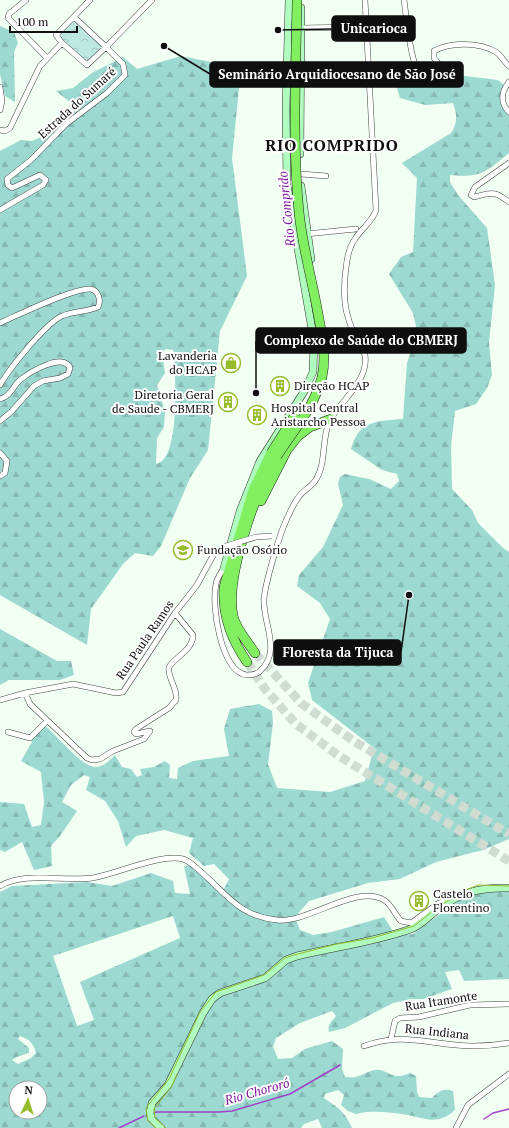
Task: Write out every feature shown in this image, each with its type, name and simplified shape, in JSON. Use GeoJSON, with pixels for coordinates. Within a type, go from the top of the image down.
{"type":"FeatureCollection","features":[{"type":"Feature","properties":{"kind":"highway"},"geometry":{"type":"LineString","coordinates":[[231,634],[224,608],[225,581],[252,490],[307,398],[314,384],[317,364],[316,335],[291,200],[292,0]]}},
{"type":"Feature","properties":{"kind":"highway"},"geometry":{"type":"LineString","coordinates":[[254,653],[236,625],[232,610],[231,593],[233,578],[254,506],[274,454],[313,400],[322,377],[324,362],[321,333],[302,230],[297,192],[295,138],[298,0]]}},
{"type":"Feature","properties":{"kind":"highway"},"geometry":{"type":"LineString","coordinates":[[261,501],[287,450],[298,436],[310,427],[331,420]]}},
{"type":"Feature","properties":{"kind":"highway"},"geometry":{"type":"LineString","coordinates":[[231,593],[261,501],[284,447]]}},
{"type":"Feature","properties":{"kind":"highway"},"geometry":{"type":"LineString","coordinates":[[224,568],[219,588],[219,604],[222,617],[246,662]]}},
{"type":"Feature","properties":{"kind":"main road"},"geometry":{"type":"LineString","coordinates":[[224,568],[249,486],[260,461],[305,390],[314,372],[314,341],[287,186],[289,0]]}},
{"type":"Feature","properties":{"kind":"main road"},"geometry":{"type":"LineString","coordinates":[[274,440],[284,447],[318,399],[327,375],[326,343],[306,234],[301,174],[301,0]]}},
{"type":"Feature","properties":{"kind":"main road"},"geometry":{"type":"LineString","coordinates":[[288,65],[302,65]]}},
{"type":"Feature","properties":{"kind":"main road"},"geometry":{"type":"LineString","coordinates":[[296,236],[306,234]]}},
{"type":"Feature","properties":{"kind":"main road"},"geometry":{"type":"LineString","coordinates":[[161,1128],[151,1118],[150,1113],[152,1103],[168,1085],[203,1013],[216,996],[265,978],[286,960],[297,956],[373,940],[411,929],[438,909],[467,892],[479,889],[509,888]]}},
{"type":"Feature","properties":{"kind":"street"},"geometry":{"type":"LineString","coordinates":[[26,0],[9,14],[8,18],[47,58]]}},
{"type":"Feature","properties":{"kind":"street"},"geometry":{"type":"LineString","coordinates":[[90,0],[57,34],[56,37],[86,66],[152,0]]}},
{"type":"Feature","properties":{"kind":"street"},"geometry":{"type":"LineString","coordinates":[[224,568],[217,580],[214,597],[215,615],[219,632],[233,667],[239,673],[254,674],[260,672],[265,666],[271,650],[264,597],[280,536],[297,499],[317,478],[331,420],[361,377],[366,363],[365,355],[344,307],[343,297],[350,247],[375,215],[376,210],[365,0]]}},
{"type":"Feature","properties":{"kind":"street"},"geometry":{"type":"LineString","coordinates":[[404,0],[415,65],[419,70],[445,79],[453,79],[453,76],[442,68],[434,58],[434,51],[471,44],[482,46],[496,52],[509,66]]}},
{"type":"Feature","properties":{"kind":"street"},"geometry":{"type":"LineString","coordinates":[[74,17],[106,47]]}},
{"type":"Feature","properties":{"kind":"street"},"geometry":{"type":"LineString","coordinates":[[301,28],[358,27]]}},
{"type":"Feature","properties":{"kind":"street"},"geometry":{"type":"LineString","coordinates":[[0,131],[5,131],[12,126],[37,72],[47,58],[62,43]]}},
{"type":"Feature","properties":{"kind":"street","name":"Estrada do Sumaré"},"geometry":{"type":"LineString","coordinates":[[0,210],[43,185],[46,180],[40,175],[12,188],[8,186],[7,179],[31,160],[66,124],[107,93],[125,75],[124,64],[106,47]]}},
{"type":"Feature","properties":{"kind":"street"},"geometry":{"type":"LineString","coordinates":[[509,82],[505,86],[502,101],[504,108],[509,112]]}},
{"type":"Feature","properties":{"kind":"street"},"geometry":{"type":"LineString","coordinates":[[0,86],[2,101],[0,110]]}},
{"type":"Feature","properties":{"kind":"street"},"geometry":{"type":"LineString","coordinates":[[509,162],[482,181],[471,193],[474,197],[486,193],[495,193],[509,202]]}},
{"type":"Feature","properties":{"kind":"street"},"geometry":{"type":"LineString","coordinates":[[301,174],[326,176]]}},
{"type":"Feature","properties":{"kind":"street"},"geometry":{"type":"LineString","coordinates":[[306,234],[356,229]]}},
{"type":"Feature","properties":{"kind":"street"},"geometry":{"type":"LineString","coordinates":[[0,323],[64,296],[80,291],[91,289],[97,293],[99,299],[99,305],[96,308],[61,316],[53,322],[31,346],[0,385]]}},
{"type":"Feature","properties":{"kind":"street"},"geometry":{"type":"LineString","coordinates":[[0,399],[6,396],[19,380],[35,370],[54,362],[63,361],[68,364],[70,368],[68,374],[60,378],[43,381],[34,386],[11,412],[0,421]]}},
{"type":"Feature","properties":{"kind":"street"},"geometry":{"type":"LineString","coordinates":[[0,453],[7,461],[5,472],[0,476]]}},
{"type":"Feature","properties":{"kind":"street","name":"Rua Paula Ramos"},"geometry":{"type":"LineString","coordinates":[[0,700],[25,693],[73,684],[116,693],[123,692],[175,613],[197,585],[215,552],[226,546],[256,537],[280,536]]}},
{"type":"Feature","properties":{"kind":"street"},"geometry":{"type":"LineString","coordinates":[[25,693],[30,704],[47,721],[83,755],[92,760],[100,759],[148,735],[150,733],[149,731],[137,735],[134,732],[168,708],[176,700],[176,691],[169,673],[169,667],[190,646],[193,639],[193,635],[175,613]]}},
{"type":"Feature","properties":{"kind":"street"},"geometry":{"type":"LineString","coordinates":[[8,732],[30,738],[47,721]]}},
{"type":"Feature","properties":{"kind":"street"},"geometry":{"type":"LineString","coordinates":[[0,886],[15,879],[24,878],[66,880],[91,878],[174,858],[190,862],[239,908],[277,920],[295,919],[346,901],[373,896],[385,901],[401,921],[411,923],[438,903],[460,896]]}},
{"type":"Feature","properties":{"kind":"street","name":"Rua Itamonte"},"geometry":{"type":"LineString","coordinates":[[391,1038],[395,1021],[400,1018],[419,1017],[470,1004],[509,1004]]}},
{"type":"Feature","properties":{"kind":"street","name":"Rua Indiana"},"geometry":{"type":"LineString","coordinates":[[364,1046],[391,1038],[426,1040],[479,1047],[509,1043]]}},
{"type":"Feature","properties":{"kind":"street"},"geometry":{"type":"LineString","coordinates":[[456,1128],[468,1105],[509,1074]]}},
{"type":"Feature","properties":{"kind":"green space"},"geometry":{"type":"Polygon","coordinates":[[[74,19],[102,46],[86,63],[57,36],[74,19]]]}},
{"type":"Feature","properties":{"kind":"green space"},"geometry":{"type":"Polygon","coordinates":[[[0,26],[14,32],[18,43],[14,52],[15,102],[5,96],[0,74],[0,26]]]}},
{"type":"Feature","properties":{"kind":"green space"},"geometry":{"type":"Polygon","coordinates":[[[181,56],[241,68],[232,158],[247,276],[220,331],[208,450],[190,478],[161,546],[153,556],[135,553],[123,564],[91,609],[87,645],[0,595],[0,151],[21,140],[32,141],[43,136],[56,120],[64,122],[71,103],[56,91],[73,88],[92,73],[123,57],[137,69],[181,56]],[[165,349],[162,354],[165,373],[157,385],[165,412],[164,427],[157,438],[156,464],[164,459],[170,448],[173,432],[175,414],[175,363],[173,350],[165,349]]]}},
{"type":"Feature","properties":{"kind":"green space"},"geometry":{"type":"Polygon","coordinates":[[[418,73],[498,80],[506,87],[502,103],[509,111],[509,153],[482,172],[469,176],[450,175],[450,182],[458,195],[487,228],[495,285],[489,343],[492,375],[487,388],[476,404],[455,411],[451,446],[452,489],[472,510],[478,523],[509,552],[509,839],[483,850],[436,862],[400,879],[368,883],[309,901],[295,917],[300,930],[313,935],[332,932],[384,917],[396,936],[413,934],[466,895],[495,890],[509,891],[509,979],[464,981],[459,970],[445,972],[452,989],[423,999],[411,999],[393,1003],[345,1028],[329,1032],[329,1025],[336,1016],[332,1011],[300,1023],[276,1038],[273,1047],[278,1059],[292,1058],[305,1049],[332,1041],[343,1049],[342,1069],[345,1077],[358,1076],[375,1070],[398,1076],[410,1073],[416,1076],[417,1092],[419,1097],[432,1098],[442,1091],[453,1091],[455,1110],[436,1120],[402,1114],[379,1112],[356,1114],[348,1111],[341,1105],[344,1095],[338,1090],[325,1094],[324,1098],[343,1113],[352,1128],[322,1128],[318,1119],[304,1124],[301,1128],[0,1128],[0,892],[12,886],[88,882],[112,886],[151,873],[173,881],[175,893],[190,894],[184,866],[194,865],[223,891],[229,879],[214,864],[204,866],[189,853],[193,838],[164,830],[136,836],[126,847],[118,821],[105,801],[86,790],[90,777],[84,775],[71,785],[62,802],[77,811],[60,836],[51,846],[52,866],[34,870],[22,842],[5,852],[0,850],[0,802],[24,804],[32,827],[41,825],[44,802],[41,772],[21,761],[32,742],[30,738],[44,725],[78,757],[91,766],[97,767],[102,765],[115,755],[122,767],[131,769],[137,777],[142,775],[140,769],[154,767],[165,761],[170,765],[169,778],[177,779],[178,768],[193,761],[229,756],[224,729],[230,709],[259,704],[272,711],[273,723],[268,764],[277,788],[330,792],[365,781],[374,748],[312,700],[308,683],[330,619],[320,603],[297,586],[299,575],[323,547],[343,505],[338,484],[340,477],[345,474],[369,479],[391,489],[399,481],[397,474],[382,470],[351,449],[354,439],[364,427],[385,420],[403,419],[407,363],[414,342],[416,326],[413,313],[389,274],[401,257],[413,252],[417,178],[402,163],[451,133],[455,126],[456,118],[453,103],[425,105],[400,98],[394,79],[418,73]],[[173,916],[53,956],[77,1026],[94,1020],[80,982],[180,938],[173,916]],[[20,1036],[18,1039],[29,1048],[29,1053],[12,1060],[18,1064],[31,1058],[36,1053],[32,1044],[20,1036]]]}},
{"type":"Feature","properties":{"kind":"green space"},"geometry":{"type":"Polygon","coordinates":[[[0,629],[57,661],[71,661],[74,675],[60,680],[9,680],[0,685],[0,629]]]}},
{"type":"Feature","properties":{"kind":"waterway","name":"Rio Chororó"},"geometry":{"type":"LineString","coordinates":[[153,1113],[232,1111],[290,1094],[340,1065]]}},
{"type":"Feature","properties":{"kind":"waterway"},"geometry":{"type":"LineString","coordinates":[[484,1119],[493,1113],[509,1109]]}},
{"type":"Feature","properties":{"kind":"waterway","name":"Rio Chororó"},"geometry":{"type":"LineString","coordinates":[[119,1128],[144,1116]]}},
{"type":"Feature","properties":{"kind":"tunnel"},"geometry":{"type":"LineString","coordinates":[[255,653],[301,703],[352,740],[509,834]]}},
{"type":"Feature","properties":{"kind":"tunnel"},"geometry":{"type":"LineString","coordinates":[[247,662],[265,689],[296,724],[339,756],[509,861]]}},
{"type":"Feature","properties":{"kind":"tram line"},"geometry":{"type":"LineString","coordinates":[[156,1128],[148,1121],[146,1108],[169,1079],[200,1012],[216,992],[264,975],[285,958],[337,944],[372,938],[414,926],[439,906],[468,889],[478,885],[509,886]]}},
{"type":"Feature","properties":{"kind":"tram line"},"geometry":{"type":"LineString","coordinates":[[166,1128],[155,1118],[154,1109],[172,1086],[177,1074]]}},
{"type":"Feature","properties":{"kind":"place","name":"Unicarioca"},"geometry":{"type":"Point","coordinates":[278,30]}},
{"type":"Feature","properties":{"kind":"place","name":"Seminário Arquidiocesano de São José"},"geometry":{"type":"Point","coordinates":[164,46]}},
{"type":"Feature","properties":{"kind":"place","name":"Lavanderia do HCAP"},"geometry":{"type":"Point","coordinates":[231,363]}},
{"type":"Feature","properties":{"kind":"place","name":"Direção HCAP"},"geometry":{"type":"Point","coordinates":[280,386]}},
{"type":"Feature","properties":{"kind":"place","name":"Complexo de Saúde do CBMERJ"},"geometry":{"type":"Point","coordinates":[256,393]}},
{"type":"Feature","properties":{"kind":"place","name":"Diretoria Geral de Saude - CBMERJ"},"geometry":{"type":"Point","coordinates":[228,402]}},
{"type":"Feature","properties":{"kind":"place","name":"Hospital Central Aristarcho Pessoa"},"geometry":{"type":"Point","coordinates":[257,415]}},
{"type":"Feature","properties":{"kind":"place","name":"Fundação Osório"},"geometry":{"type":"Point","coordinates":[183,550]}},
{"type":"Feature","properties":{"kind":"place","name":"Floresta da Tijuca"},"geometry":{"type":"Point","coordinates":[409,595]}},
{"type":"Feature","properties":{"kind":"place","name":"Castelo Florentino"},"geometry":{"type":"Point","coordinates":[419,901]}},
{"type":"Feature","properties":{"kind":"district","name":"RIO COMPRIDO"},"geometry":{"type":"Point","coordinates":[332,145]}},
{"type":"Feature","properties":{"kind":"water label","name":"Rio Comprido"},"geometry":{"type":"Point","coordinates":[286,209]}}]}
